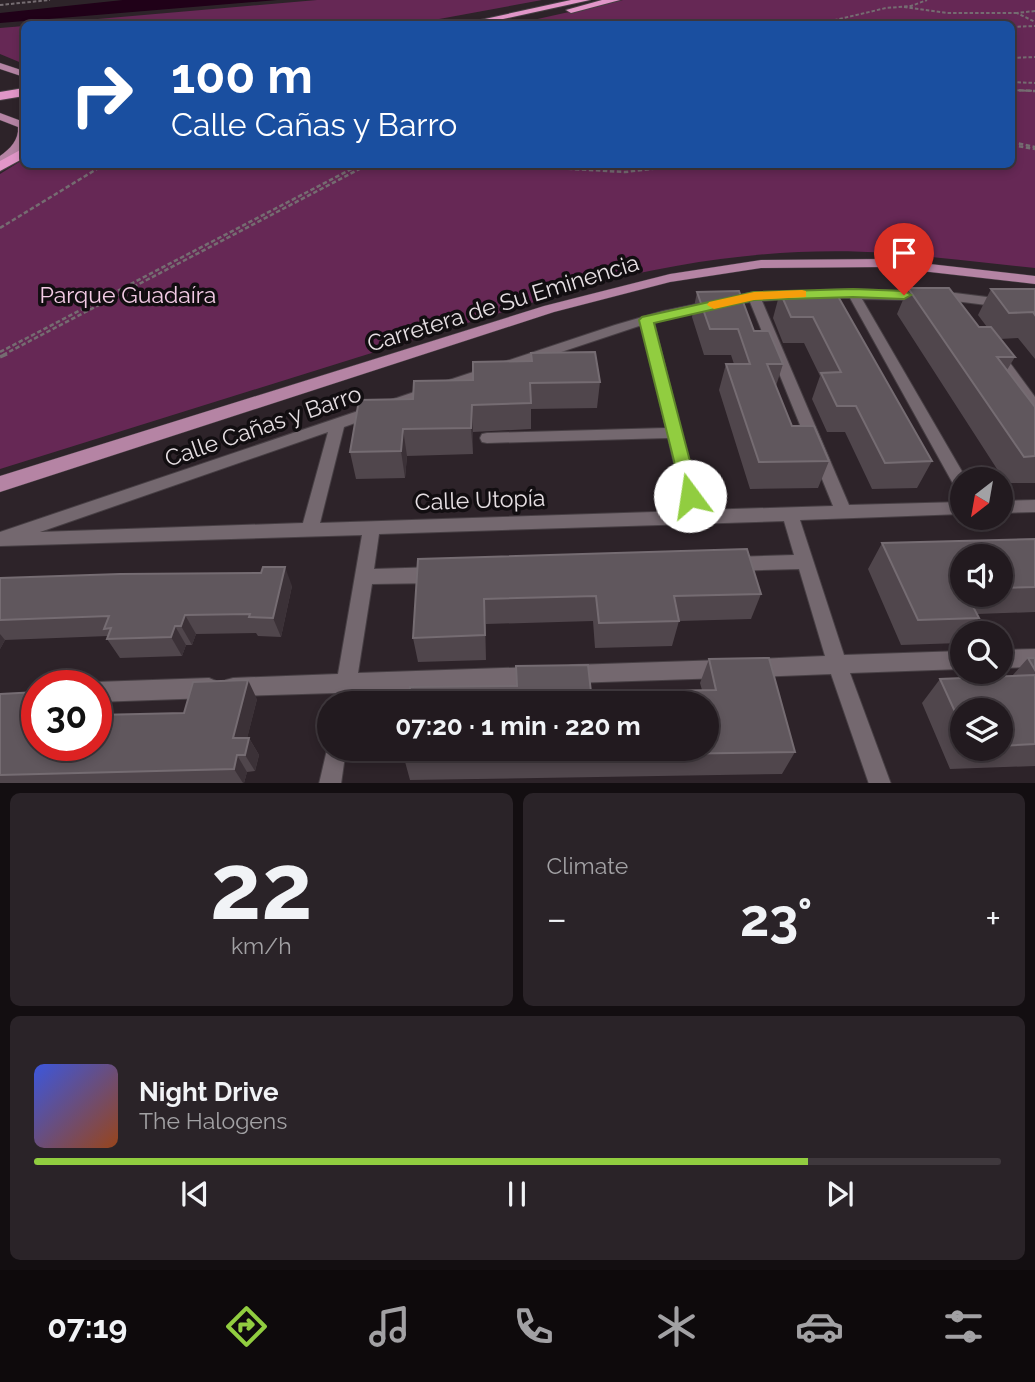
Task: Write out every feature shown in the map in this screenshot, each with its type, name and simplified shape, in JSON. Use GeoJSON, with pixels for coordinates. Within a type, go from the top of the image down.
{"type":"FeatureCollection","features":[{"type":"Feature","properties":{"kind":"highway"},"geometry":{"type":"LineString","coordinates":[[482,21],[585,0]]}},
{"type":"Feature","properties":{"kind":"highway"},"geometry":{"type":"LineString","coordinates":[[515,21],[615,0]]}},
{"type":"Feature","properties":{"kind":"highway"},"geometry":{"type":"LineString","coordinates":[[0,96],[21,92]]}},
{"type":"Feature","properties":{"kind":"highway"},"geometry":{"type":"LineString","coordinates":[[0,103],[21,100]]}},
{"type":"Feature","properties":{"kind":"highway"},"geometry":{"type":"LineString","coordinates":[[0,167],[21,154]]}},
{"type":"Feature","properties":{"kind":"main road"},"geometry":{"type":"LineString","coordinates":[[0,66],[21,73]]}},
{"type":"Feature","properties":{"kind":"main road"},"geometry":{"type":"LineString","coordinates":[[0,116],[21,124]]}},
{"type":"Feature","properties":{"kind":"main road"},"geometry":{"type":"LineString","coordinates":[[0,161],[16,150],[21,139]]}},
{"type":"Feature","properties":{"kind":"main road","name":"Carretera de Su Eminencia"},"geometry":{"type":"LineString","coordinates":[[0,484],[549,309],[670,278],[761,264],[886,263],[1035,280]]}},
{"type":"Feature","properties":{"kind":"street","name":"Calle Cañas y Barro"},"geometry":{"type":"LineString","coordinates":[[0,540],[338,422],[647,320],[754,296],[853,293],[1035,307]]}},
{"type":"Feature","properties":{"kind":"street"},"geometry":{"type":"LineString","coordinates":[[853,293],[952,467]]}},
{"type":"Feature","properties":{"kind":"street"},"geometry":{"type":"LineString","coordinates":[[754,296],[844,512]]}},
{"type":"Feature","properties":{"kind":"street"},"geometry":{"type":"LineString","coordinates":[[647,320],[695,517]]}},
{"type":"Feature","properties":{"kind":"street"},"geometry":{"type":"LineString","coordinates":[[987,341],[1035,407]]}},
{"type":"Feature","properties":{"kind":"street"},"geometry":{"type":"LineString","coordinates":[[310,530],[338,422]]}},
{"type":"Feature","properties":{"kind":"street"},"geometry":{"type":"LineString","coordinates":[[487,438],[674,433]]}},
{"type":"Feature","properties":{"kind":"street"},"geometry":{"type":"LineString","coordinates":[[1013,507],[1035,506]]}},
{"type":"Feature","properties":{"kind":"street","name":"Calle Utopía"},"geometry":{"type":"LineString","coordinates":[[0,540],[950,508]]}},
{"type":"Feature","properties":{"kind":"street"},"geometry":{"type":"LineString","coordinates":[[790,514],[837,665],[880,783]]}},
{"type":"Feature","properties":{"kind":"street"},"geometry":{"type":"LineString","coordinates":[[345,691],[372,528]]}},
{"type":"Feature","properties":{"kind":"street"},"geometry":{"type":"LineString","coordinates":[[709,565],[805,562]]}},
{"type":"Feature","properties":{"kind":"street"},"geometry":{"type":"LineString","coordinates":[[364,577],[461,574]]}},
{"type":"Feature","properties":{"kind":"street"},"geometry":{"type":"LineString","coordinates":[[1013,659],[1035,658]]}},
{"type":"Feature","properties":{"kind":"street"},"geometry":{"type":"LineString","coordinates":[[112,691],[950,660]]}},
{"type":"Feature","properties":{"kind":"street"},"geometry":{"type":"LineString","coordinates":[[330,783],[334,761]]}},
{"type":"Feature","properties":{"kind":"path"},"geometry":{"type":"LineString","coordinates":[[0,5],[50,0]]}},
{"type":"Feature","properties":{"kind":"path"},"geometry":{"type":"LineString","coordinates":[[904,7],[927,0]]}},
{"type":"Feature","properties":{"kind":"path"},"geometry":{"type":"LineString","coordinates":[[831,21],[886,8],[904,7],[947,13],[1035,11]]}},
{"type":"Feature","properties":{"kind":"path"},"geometry":{"type":"LineString","coordinates":[[1017,13],[1035,24]]}},
{"type":"Feature","properties":{"kind":"path"},"geometry":{"type":"LineString","coordinates":[[1015,27],[1035,24]]}},
{"type":"Feature","properties":{"kind":"path"},"geometry":{"type":"LineString","coordinates":[[1015,58],[1035,57]]}},
{"type":"Feature","properties":{"kind":"path"},"geometry":{"type":"LineString","coordinates":[[1015,82],[1035,83]]}},
{"type":"Feature","properties":{"kind":"path"},"geometry":{"type":"LineString","coordinates":[[1015,90],[1035,91]]}},
{"type":"Feature","properties":{"kind":"path"},"geometry":{"type":"LineString","coordinates":[[1015,144],[1035,148]]}},
{"type":"Feature","properties":{"kind":"path"},"geometry":{"type":"LineString","coordinates":[[0,228],[98,168]]}},
{"type":"Feature","properties":{"kind":"path"},"geometry":{"type":"LineString","coordinates":[[0,352],[353,168]]}},
{"type":"Feature","properties":{"kind":"path"},"geometry":{"type":"LineString","coordinates":[[0,357],[361,168]]}},
{"type":"Feature","properties":{"kind":"path"},"geometry":{"type":"LineString","coordinates":[[554,168],[625,172],[662,168]]}},
{"type":"Feature","properties":{"kind":"path"},"geometry":{"type":"LineString","coordinates":[[596,168],[622,168]]}},
{"type":"Feature","properties":{"kind":"green space"},"geometry":{"type":"Polygon","coordinates":[[[317,0],[542,0],[428,21],[75,21],[317,0]]]}},
{"type":"Feature","properties":{"kind":"green space","name":"Parque Guadaíra"},"geometry":{"type":"Polygon","coordinates":[[[623,0],[1035,0],[1035,268],[850,251],[738,257],[628,275],[0,469],[0,174],[21,161],[21,168],[1015,168],[1015,21],[528,21],[623,0]]]}},
{"type":"Feature","properties":{"kind":"green space"},"geometry":{"type":"Polygon","coordinates":[[[21,26],[21,63],[0,54],[0,28],[21,26]]]}},
{"type":"Feature","properties":{"kind":"shaded area"},"geometry":{"type":"Polygon","coordinates":[[[123,0],[277,0],[0,23],[0,13],[123,0]]]}},
{"type":"Feature","properties":{"kind":"building"},"geometry":{"type":"Polygon","coordinates":[[[908,288],[949,288],[979,327],[991,327],[1015,357],[997,357],[1035,407],[1035,456],[1024,457],[908,288]]]}},
{"type":"Feature","properties":{"kind":"building"},"geometry":{"type":"Polygon","coordinates":[[[991,289],[1035,289],[1035,315],[1033,312],[1009,313],[991,289]]]}},
{"type":"Feature","properties":{"kind":"building"},"geometry":{"type":"Polygon","coordinates":[[[739,291],[754,331],[769,331],[783,364],[767,364],[792,426],[814,426],[829,461],[759,462],[726,364],[750,364],[738,329],[710,329],[697,292],[739,291]]]}},
{"type":"Feature","properties":{"kind":"building"},"geometry":{"type":"Polygon","coordinates":[[[835,291],[932,461],[885,463],[856,406],[837,406],[821,373],[841,372],[813,317],[791,317],[780,292],[835,291]]]}},
{"type":"Feature","properties":{"kind":"building"},"geometry":{"type":"Polygon","coordinates":[[[595,352],[600,382],[530,383],[531,403],[472,405],[471,428],[403,429],[401,451],[350,452],[359,400],[413,399],[414,381],[473,380],[473,362],[532,361],[531,353],[595,352]]]}},
{"type":"Feature","properties":{"kind":"building"},"geometry":{"type":"Polygon","coordinates":[[[1035,539],[1035,587],[1013,588],[1013,544],[950,544],[950,607],[973,607],[979,618],[918,620],[882,543],[1035,539]]]}},
{"type":"Feature","properties":{"kind":"building"},"geometry":{"type":"Polygon","coordinates":[[[747,549],[761,594],[674,596],[679,621],[599,623],[596,596],[484,599],[485,635],[413,638],[418,559],[747,549]]]}},
{"type":"Feature","properties":{"kind":"building"},"geometry":{"type":"Polygon","coordinates":[[[263,567],[285,567],[273,618],[249,617],[250,614],[185,615],[181,626],[175,626],[171,637],[107,639],[111,628],[104,629],[109,616],[0,620],[0,578],[261,573],[263,567]]]}},
{"type":"Feature","properties":{"kind":"building"},"geometry":{"type":"Polygon","coordinates":[[[769,658],[795,752],[719,753],[719,691],[654,691],[716,690],[709,659],[769,658]]]}},
{"type":"Feature","properties":{"kind":"building"},"geometry":{"type":"Polygon","coordinates":[[[1028,658],[1035,658],[1035,670],[1028,658]]]}},
{"type":"Feature","properties":{"kind":"building"},"geometry":{"type":"Polygon","coordinates":[[[588,665],[591,691],[410,691],[410,687],[517,686],[516,666],[588,665]]]}},
{"type":"Feature","properties":{"kind":"building"},"geometry":{"type":"Polygon","coordinates":[[[1035,675],[1035,744],[1013,745],[1013,698],[950,698],[950,701],[940,679],[950,679],[950,684],[1013,684],[1013,676],[1035,675]]]}},
{"type":"Feature","properties":{"kind":"building"},"geometry":{"type":"Polygon","coordinates":[[[248,680],[233,738],[249,738],[245,755],[237,755],[234,769],[0,775],[0,694],[21,693],[21,761],[112,761],[112,715],[184,713],[193,682],[248,680]]]}},
{"type":"Feature","properties":{"kind":"slow traffic"},"geometry":{"type":"LineString","coordinates":[[714,305],[754,296],[802,294]]}},
{"type":"Feature","properties":{"kind":"route"},"geometry":{"type":"LineString","coordinates":[[690,496],[647,320],[754,296],[853,293],[904,295]]}}]}
